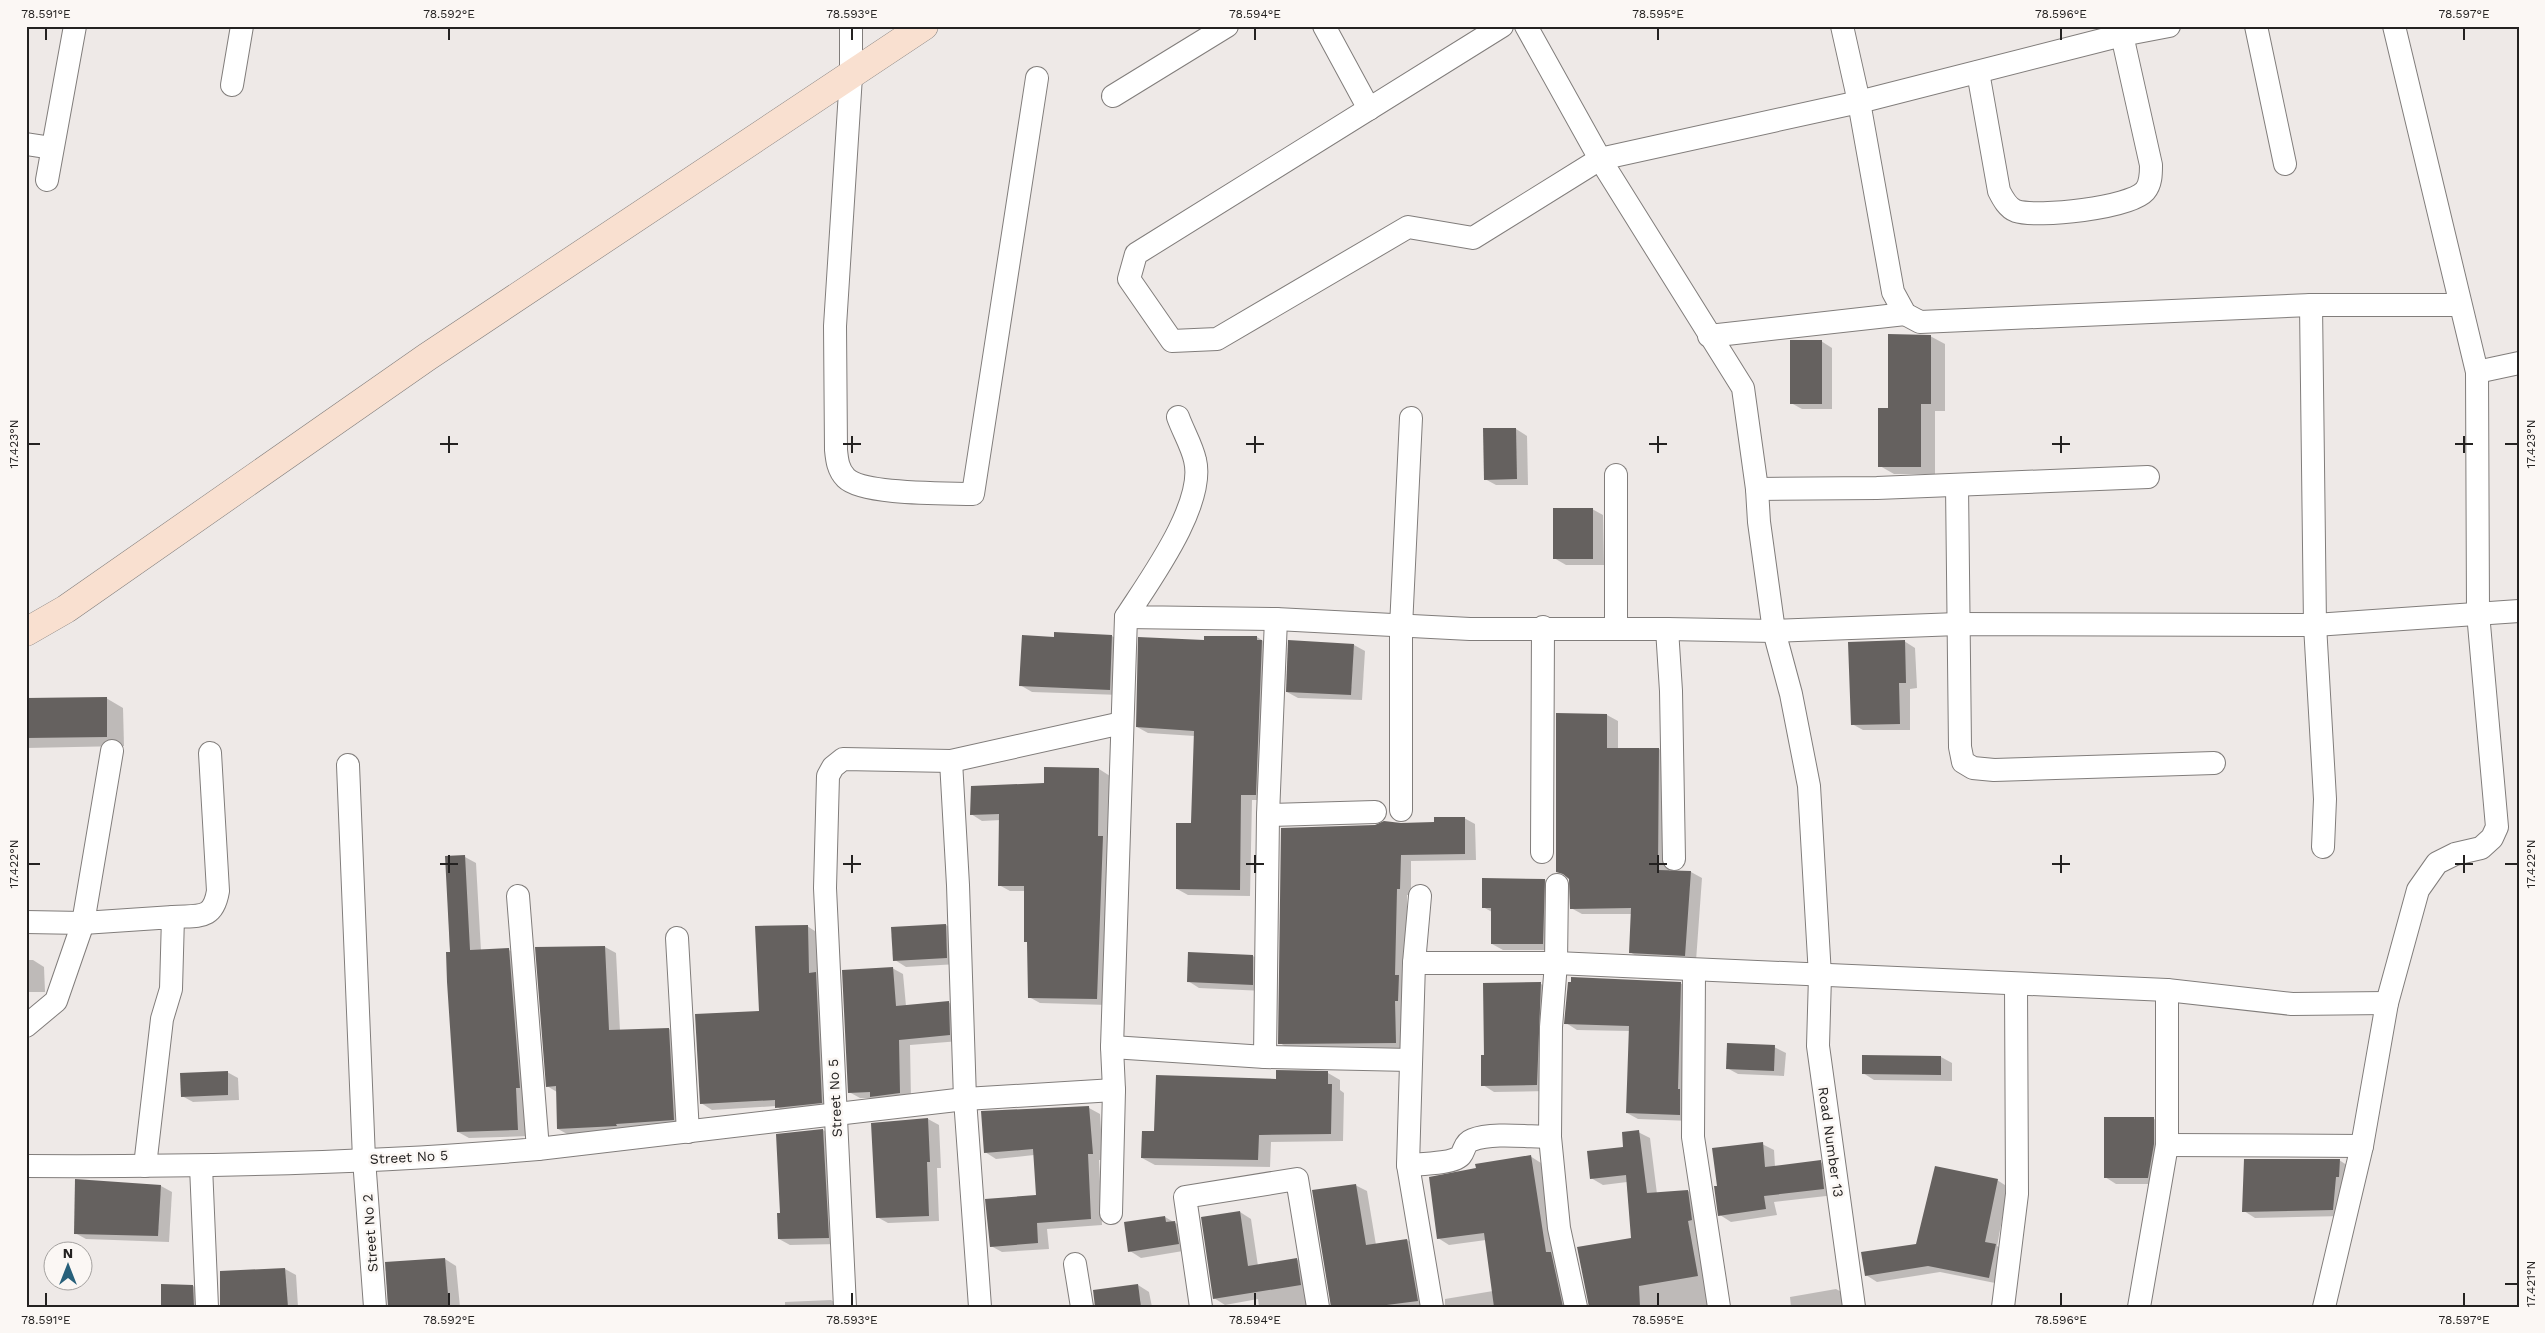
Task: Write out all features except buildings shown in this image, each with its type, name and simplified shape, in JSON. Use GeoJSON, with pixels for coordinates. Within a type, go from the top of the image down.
{"type":"FeatureCollection","features":[{"type":"Feature","properties":{"kind":"street"},"geometry":{"type":"LineString","coordinates":[[47,180],[75,26]]}},
{"type":"Feature","properties":{"kind":"street"},"geometry":{"type":"LineString","coordinates":[[232,85],[242,26]]}},
{"type":"Feature","properties":{"kind":"street"},"geometry":{"type":"LineString","coordinates":[[851,26],[851,76],[835,326],[837,465],[847,479],[870,489],[973,494],[1036,78]]}},
{"type":"Feature","properties":{"kind":"street"},"geometry":{"type":"LineString","coordinates":[[26,632],[66,609],[427,356],[924,26]]}},
{"type":"Feature","properties":{"kind":"street"},"geometry":{"type":"LineString","coordinates":[[1114,96],[1227,26]]}},
{"type":"Feature","properties":{"kind":"street"},"geometry":{"type":"LineString","coordinates":[[1324,26],[1369,109]]}},
{"type":"Feature","properties":{"kind":"street"},"geometry":{"type":"LineString","coordinates":[[1502,26],[1136,254],[1129,279],[1172,342],[1217,339],[1408,227],[1473,238],[1600,159],[1859,102],[1978,72],[2121,31],[2169,26]]}},
{"type":"Feature","properties":{"kind":"street","name":"Road Number 13"},"geometry":{"type":"LineString","coordinates":[[1526,26],[1600,159],[1743,388],[1758,489],[1759,522],[1774,631],[1810,786],[1820,976],[1818,1046],[1854,1307]]}},
{"type":"Feature","properties":{"kind":"street"},"geometry":{"type":"LineString","coordinates":[[1842,26],[1859,102],[1892,292],[1905,314],[1920,322],[1963,322],[2311,305],[2459,305]]}},
{"type":"Feature","properties":{"kind":"street"},"geometry":{"type":"LineString","coordinates":[[2256,26],[2286,164]]}},
{"type":"Feature","properties":{"kind":"street"},"geometry":{"type":"LineString","coordinates":[[2324,1307],[2362,1146],[2387,1004],[2418,890],[2437,863],[2455,854],[2481,848],[2492,838],[2497,827],[2478,613],[2477,372],[2459,305],[2394,26]]}},
{"type":"Feature","properties":{"kind":"street"},"geometry":{"type":"LineString","coordinates":[[1978,72],[1999,191],[2006,203],[2015,211],[2045,215],[2126,202],[2145,191],[2151,178],[2151,165],[2121,31]]}},
{"type":"Feature","properties":{"kind":"street"},"geometry":{"type":"LineString","coordinates":[[26,144],[52,148]]}},
{"type":"Feature","properties":{"kind":"street"},"geometry":{"type":"LineString","coordinates":[[2311,305],[2315,625],[2325,800],[2323,847]]}},
{"type":"Feature","properties":{"kind":"street"},"geometry":{"type":"LineString","coordinates":[[1709,336],[1905,314]]}},
{"type":"Feature","properties":{"kind":"street"},"geometry":{"type":"LineString","coordinates":[[2477,372],[2519,363]]}},
{"type":"Feature","properties":{"kind":"street"},"geometry":{"type":"LineString","coordinates":[[1111,1212],[1114,1090],[1112,1047],[1126,617],[1181,530],[1196,480],[1195,460],[1178,417]]}},
{"type":"Feature","properties":{"kind":"street"},"geometry":{"type":"LineString","coordinates":[[1401,810],[1401,627],[1411,418]]}},
{"type":"Feature","properties":{"kind":"street"},"geometry":{"type":"LineString","coordinates":[[1616,474],[1616,627]]}},
{"type":"Feature","properties":{"kind":"street"},"geometry":{"type":"LineString","coordinates":[[1758,489],[1957,485],[2148,477]]}},
{"type":"Feature","properties":{"kind":"street"},"geometry":{"type":"LineString","coordinates":[[1957,485],[1960,747],[1963,762],[1973,768],[1994,770],[2214,763]]}},
{"type":"Feature","properties":{"kind":"street"},"geometry":{"type":"LineString","coordinates":[[1126,617],[1276,619],[1401,627],[1470,629],[1616,627],[1774,631],[1958,624],[2315,625],[2519,611]]}},
{"type":"Feature","properties":{"kind":"street"},"geometry":{"type":"LineString","coordinates":[[1265,1057],[1268,815],[1276,619]]}},
{"type":"Feature","properties":{"kind":"street"},"geometry":{"type":"LineString","coordinates":[[1542,852],[1543,627]]}},
{"type":"Feature","properties":{"kind":"street"},"geometry":{"type":"LineString","coordinates":[[1667,629],[1671,691],[1674,859]]}},
{"type":"Feature","properties":{"kind":"street","name":"Street No 5"},"geometry":{"type":"LineString","coordinates":[[845,1307],[824,888],[828,776],[833,767],[843,759],[951,761],[1122,723]]}},
{"type":"Feature","properties":{"kind":"street"},"geometry":{"type":"LineString","coordinates":[[26,1026],[56,1001],[83,923],[112,751]]}},
{"type":"Feature","properties":{"kind":"street"},"geometry":{"type":"LineString","coordinates":[[26,922],[83,923],[202,915],[212,910],[216,903],[218,891],[210,753]]}},
{"type":"Feature","properties":{"kind":"street"},"geometry":{"type":"LineString","coordinates":[[951,761],[958,885],[965,1099],[980,1307]]}},
{"type":"Feature","properties":{"kind":"street","name":"Street No 2"},"geometry":{"type":"LineString","coordinates":[[348,765],[364,1159],[375,1307]]}},
{"type":"Feature","properties":{"kind":"street"},"geometry":{"type":"LineString","coordinates":[[1268,815],[1375,812]]}},
{"type":"Feature","properties":{"kind":"street"},"geometry":{"type":"LineString","coordinates":[[1557,885],[1556,963],[1551,1027],[1550,1137],[1559,1228],[1576,1307]]}},
{"type":"Feature","properties":{"kind":"street"},"geometry":{"type":"LineString","coordinates":[[518,896],[538,1149]]}},
{"type":"Feature","properties":{"kind":"street"},"geometry":{"type":"LineString","coordinates":[[1420,896],[1414,963],[1408,1165],[1432,1307]]}},
{"type":"Feature","properties":{"kind":"street"},"geometry":{"type":"LineString","coordinates":[[145,1166],[162,1019],[171,989],[173,917]]}},
{"type":"Feature","properties":{"kind":"street"},"geometry":{"type":"LineString","coordinates":[[677,938],[688,1132]]}},
{"type":"Feature","properties":{"kind":"street"},"geometry":{"type":"LineString","coordinates":[[1414,963],[1556,963],[1694,971],[2167,990],[2292,1004],[2387,1004]]}},
{"type":"Feature","properties":{"kind":"street"},"geometry":{"type":"LineString","coordinates":[[1694,971],[1693,1137],[1719,1307]]}},
{"type":"Feature","properties":{"kind":"street"},"geometry":{"type":"LineString","coordinates":[[2003,1307],[2018,1194],[2016,984]]}},
{"type":"Feature","properties":{"kind":"street"},"geometry":{"type":"LineString","coordinates":[[2139,1307],[2167,1145],[2167,990]]}},
{"type":"Feature","properties":{"kind":"street"},"geometry":{"type":"LineString","coordinates":[[1112,1047],[1265,1057],[1410,1060]]}},
{"type":"Feature","properties":{"kind":"street","name":"Street No 5"},"geometry":{"type":"LineString","coordinates":[[26,1166],[201,1166],[538,1149],[965,1099],[1114,1090]]}},
{"type":"Feature","properties":{"kind":"street"},"geometry":{"type":"LineString","coordinates":[[1408,1165],[1454,1160],[1461,1156],[1470,1140],[1485,1137],[1550,1137]]}},
{"type":"Feature","properties":{"kind":"street"},"geometry":{"type":"LineString","coordinates":[[2167,1145],[2362,1146]]}},
{"type":"Feature","properties":{"kind":"street"},"geometry":{"type":"LineString","coordinates":[[201,1166],[207,1307]]}},
{"type":"Feature","properties":{"kind":"street"},"geometry":{"type":"LineString","coordinates":[[1201,1307],[1185,1198],[1297,1178],[1318,1307]]}},
{"type":"Feature","properties":{"kind":"street"},"geometry":{"type":"LineString","coordinates":[[1075,1264],[1082,1307]]}}]}
